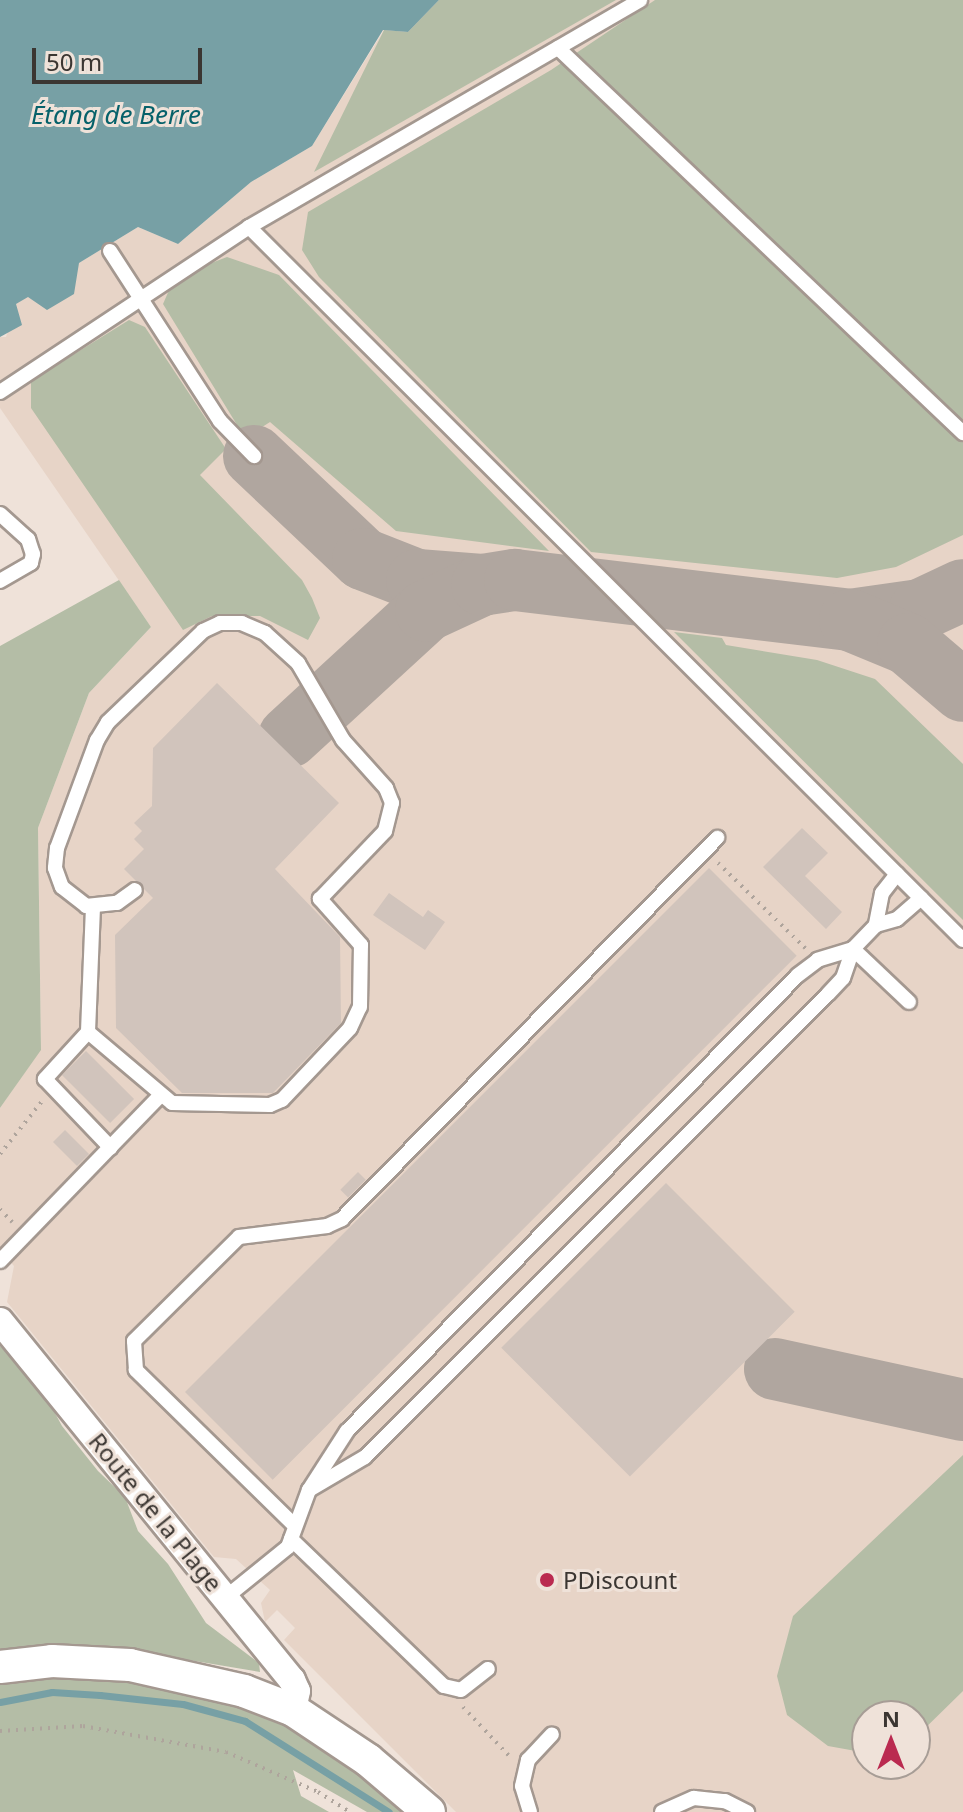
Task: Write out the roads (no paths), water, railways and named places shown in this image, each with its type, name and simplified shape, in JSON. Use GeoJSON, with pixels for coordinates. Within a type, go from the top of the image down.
{"type":"FeatureCollection","features":[{"type":"Feature","properties":{"kind":"street","name":"Route de la Plage"},"geometry":{"type":"LineString","coordinates":[[0,1321],[292,1680],[297,1691],[293,1710]]}},
{"type":"Feature","properties":{"kind":"street"},"geometry":{"type":"LineString","coordinates":[[0,1667],[52,1661],[130,1665],[190,1676],[293,1710],[368,1760],[429,1812]]}},
{"type":"Feature","properties":{"kind":"lane"},"geometry":{"type":"LineString","coordinates":[[0,392],[249,227],[640,0]]}},
{"type":"Feature","properties":{"kind":"lane"},"geometry":{"type":"LineString","coordinates":[[558,48],[963,433]]}},
{"type":"Feature","properties":{"kind":"lane"},"geometry":{"type":"LineString","coordinates":[[249,227],[963,940]]}},
{"type":"Feature","properties":{"kind":"lane"},"geometry":{"type":"LineString","coordinates":[[110,251],[220,421],[254,456]]}},
{"type":"Feature","properties":{"kind":"lane"},"geometry":{"type":"LineString","coordinates":[[0,514],[28,539],[33,554],[31,563],[0,581]]}},
{"type":"Feature","properties":{"kind":"lane"},"geometry":{"type":"LineString","coordinates":[[88,1032],[159,1097],[189,1108],[282,1100],[350,1028],[360,1007],[361,945],[320,899],[385,831],[392,803],[386,788],[343,740],[298,663],[265,633],[242,623],[220,623],[203,631],[108,722],[57,848],[55,868],[62,887],[72,900],[93,907],[117,903],[135,890]]}},
{"type":"Feature","properties":{"kind":"lane"},"geometry":{"type":"LineString","coordinates":[[292,1523],[136,1370],[134,1341],[239,1237],[327,1226],[342,1219],[717,838]]}},
{"type":"Feature","properties":{"kind":"lane"},"geometry":{"type":"LineString","coordinates":[[876,925],[882,893],[897,874]]}},
{"type":"Feature","properties":{"kind":"lane"},"geometry":{"type":"LineString","coordinates":[[309,1490],[365,1457],[828,994],[843,978],[853,949],[876,925],[897,919],[921,898]]}},
{"type":"Feature","properties":{"kind":"lane"},"geometry":{"type":"LineString","coordinates":[[93,907],[88,1032],[47,1074],[52,1089],[111,1148]]}},
{"type":"Feature","properties":{"kind":"lane"},"geometry":{"type":"LineString","coordinates":[[225,1598],[283,1553],[291,1539],[292,1523],[309,1490],[347,1431],[818,960],[853,949]]}},
{"type":"Feature","properties":{"kind":"lane"},"geometry":{"type":"LineString","coordinates":[[853,949],[909,1002]]}},
{"type":"Feature","properties":{"kind":"lane"},"geometry":{"type":"LineString","coordinates":[[0,1261],[159,1097]]}},
{"type":"Feature","properties":{"kind":"lane"},"geometry":{"type":"LineString","coordinates":[[291,1539],[454,1691],[468,1687],[488,1669]]}},
{"type":"Feature","properties":{"kind":"lane"},"geometry":{"type":"LineString","coordinates":[[530,1812],[522,1786],[524,1772],[528,1760],[552,1734]]}},
{"type":"Feature","properties":{"kind":"lane"},"geometry":{"type":"LineString","coordinates":[[662,1812],[694,1798],[725,1801],[747,1812]]}},
{"type":"Feature","properties":{"kind":"water","name":"Étang de Berre"},"geometry":{"type":"Polygon","coordinates":[[[0,0],[439,0],[408,32],[383,30],[312,146],[251,182],[178,244],[138,227],[79,263],[74,294],[47,310],[28,297],[16,304],[22,325],[0,337],[0,0]]]}},
{"type":"Feature","properties":{"kind":"waterway"},"geometry":{"type":"LineString","coordinates":[[0,1702],[52,1692],[100,1695],[183,1704],[245,1721],[389,1812]]}},
{"type":"Feature","properties":{"kind":"place","name":"PDiscount"},"geometry":{"type":"Point","coordinates":[547,1580]}}]}
